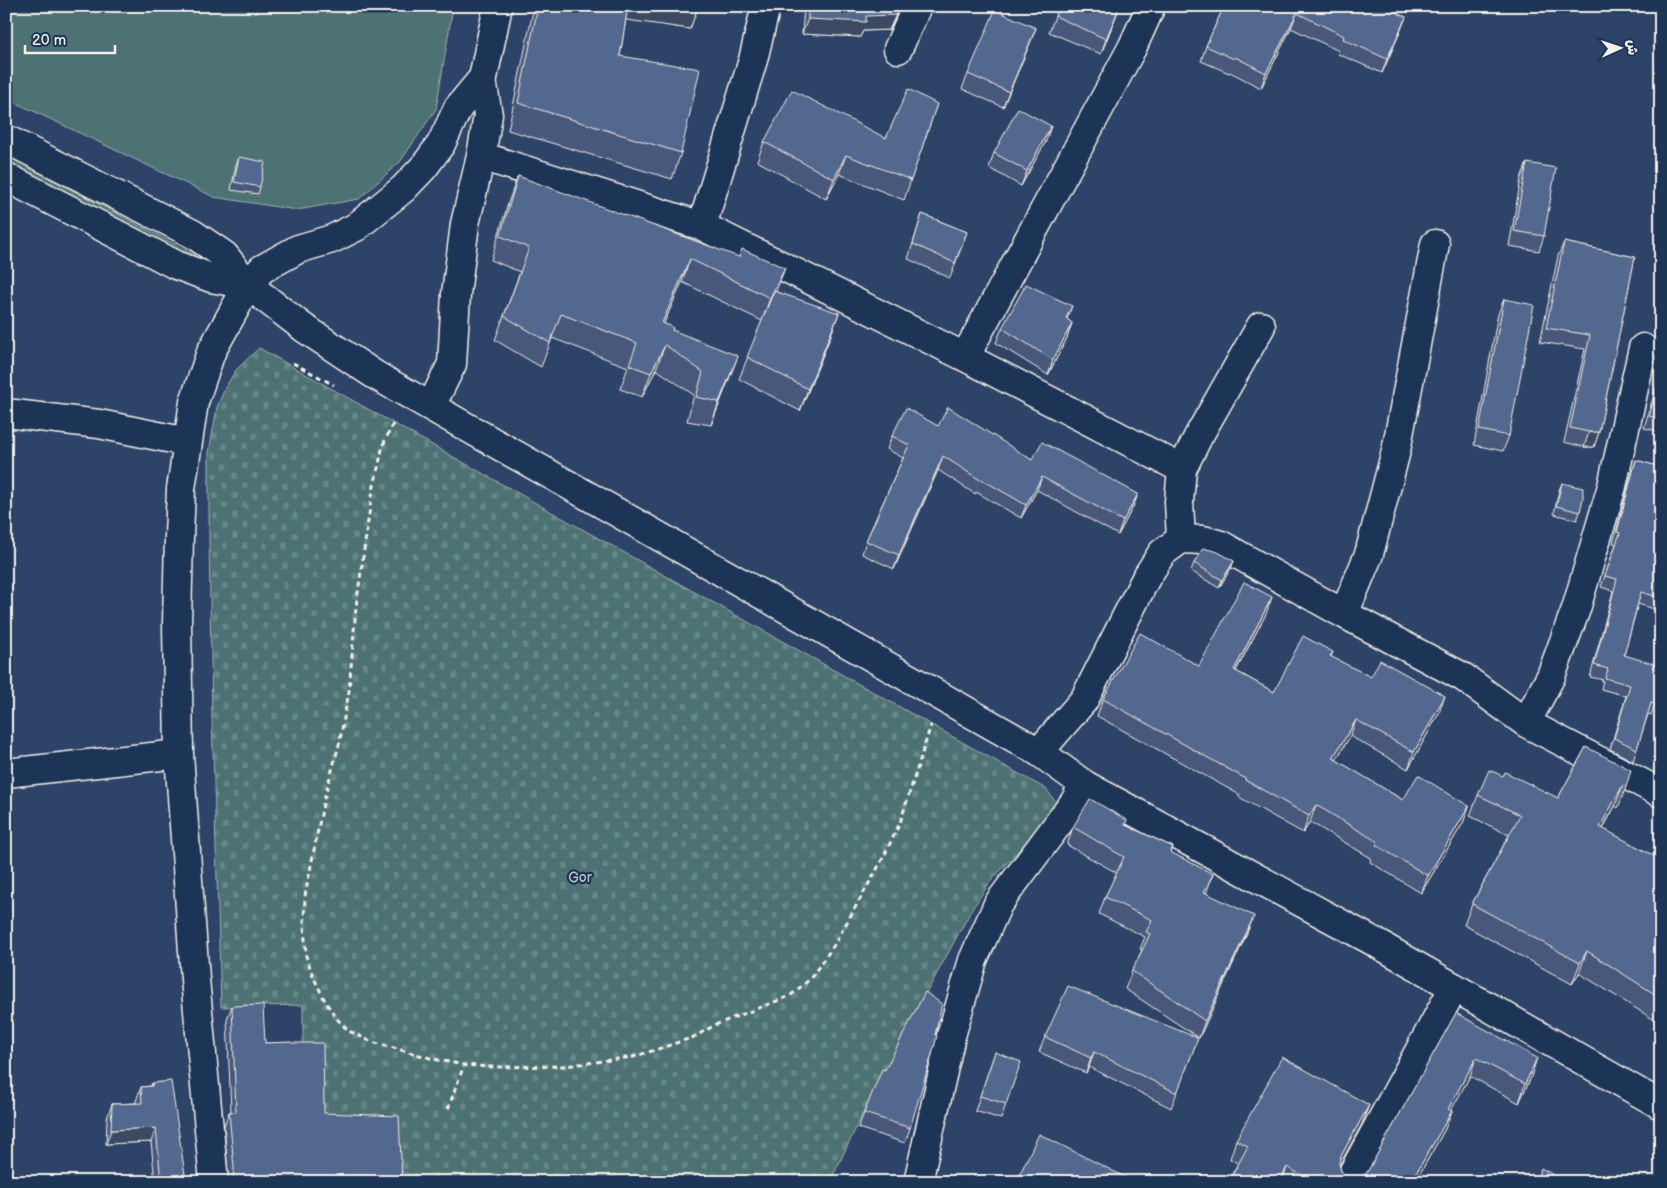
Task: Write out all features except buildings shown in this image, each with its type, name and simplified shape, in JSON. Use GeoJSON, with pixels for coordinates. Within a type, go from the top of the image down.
{"type":"FeatureCollection","features":[{"type":"Feature","properties":{"kind":"street"},"geometry":{"type":"LineString","coordinates":[[431,406],[452,364],[456,294],[465,224],[481,156],[488,115],[482,80],[498,6]]}},
{"type":"Feature","properties":{"kind":"street"},"geometry":{"type":"LineString","coordinates":[[702,226],[753,60],[766,6]]}},
{"type":"Feature","properties":{"kind":"street"},"geometry":{"type":"LineString","coordinates":[[898,49],[917,6]]}},
{"type":"Feature","properties":{"kind":"street"},"geometry":{"type":"LineString","coordinates":[[965,357],[1132,48],[1151,6]]}},
{"type":"Feature","properties":{"kind":"street"},"geometry":{"type":"LineString","coordinates":[[214,1182],[195,979],[179,754],[178,575],[182,489],[194,402],[211,352],[248,285],[262,269],[298,249],[332,239],[356,227],[404,189],[441,144],[458,108],[482,80]]}},
{"type":"Feature","properties":{"kind":"street"},"geometry":{"type":"LineString","coordinates":[[6,139],[193,234],[224,255],[248,285],[304,328],[375,375],[1039,752],[1085,785],[1454,987],[1661,1105]]}},
{"type":"Feature","properties":{"kind":"street"},"geometry":{"type":"LineString","coordinates":[[481,156],[702,226],[965,357],[1182,469]]}},
{"type":"Feature","properties":{"kind":"street"},"geometry":{"type":"LineString","coordinates":[[6,177],[176,265],[211,278],[248,285]]}},
{"type":"Feature","properties":{"kind":"street"},"geometry":{"type":"LineString","coordinates":[[1344,614],[1369,554],[1396,452],[1436,244]]}},
{"type":"Feature","properties":{"kind":"street"},"geometry":{"type":"LineString","coordinates":[[1181,539],[1179,502],[1182,469],[1261,326]]}},
{"type":"Feature","properties":{"kind":"street"},"geometry":{"type":"LineString","coordinates":[[1526,723],[1551,676],[1576,610],[1612,486],[1643,348]]}},
{"type":"Feature","properties":{"kind":"street"},"geometry":{"type":"LineString","coordinates":[[6,413],[99,424],[187,442]]}},
{"type":"Feature","properties":{"kind":"street"},"geometry":{"type":"LineString","coordinates":[[1039,752],[1084,700],[1146,578],[1162,553],[1181,539],[1203,540],[1221,545],[1344,614],[1463,677],[1526,723],[1661,794]]}},
{"type":"Feature","properties":{"kind":"street"},"geometry":{"type":"LineString","coordinates":[[6,773],[179,754]]}},
{"type":"Feature","properties":{"kind":"street"},"geometry":{"type":"LineString","coordinates":[[918,1182],[951,1036],[973,960],[998,904],[1085,785]]}},
{"type":"Feature","properties":{"kind":"street"},"geometry":{"type":"LineString","coordinates":[[1348,1182],[1454,987]]}},
{"type":"Feature","properties":{"kind":"path"},"geometry":{"type":"LineString","coordinates":[[393,424],[383,445],[371,500],[356,607],[349,691],[339,745],[324,799],[305,896],[306,956],[326,1003],[338,1020],[350,1031],[372,1042],[464,1065],[490,1067],[565,1066],[633,1057],[694,1037],[715,1025],[790,996],[810,979],[834,945],[881,862],[900,823],[931,725]]}},
{"type":"Feature","properties":{"kind":"path"},"geometry":{"type":"LineString","coordinates":[[448,1109],[464,1065]]}},
{"type":"Feature","properties":{"kind":"green space"},"geometry":{"type":"Polygon","coordinates":[[[6,6],[453,6],[436,109],[400,162],[359,199],[297,210],[214,197],[6,98],[6,6]]]}},
{"type":"Feature","properties":{"kind":"green space"},"geometry":{"type":"Polygon","coordinates":[[[6,155],[195,255],[192,260],[6,162],[6,155]]]}},
{"type":"Feature","properties":{"kind":"green space","name":"Gor"},"geometry":{"type":"Polygon","coordinates":[[[259,348],[1046,789],[1059,806],[990,882],[972,909],[879,1080],[830,1182],[435,1182],[402,1172],[397,1129],[320,1124],[303,1054],[303,1005],[221,1007],[212,719],[209,453],[217,407],[225,388],[236,370],[259,348]]]}}]}
